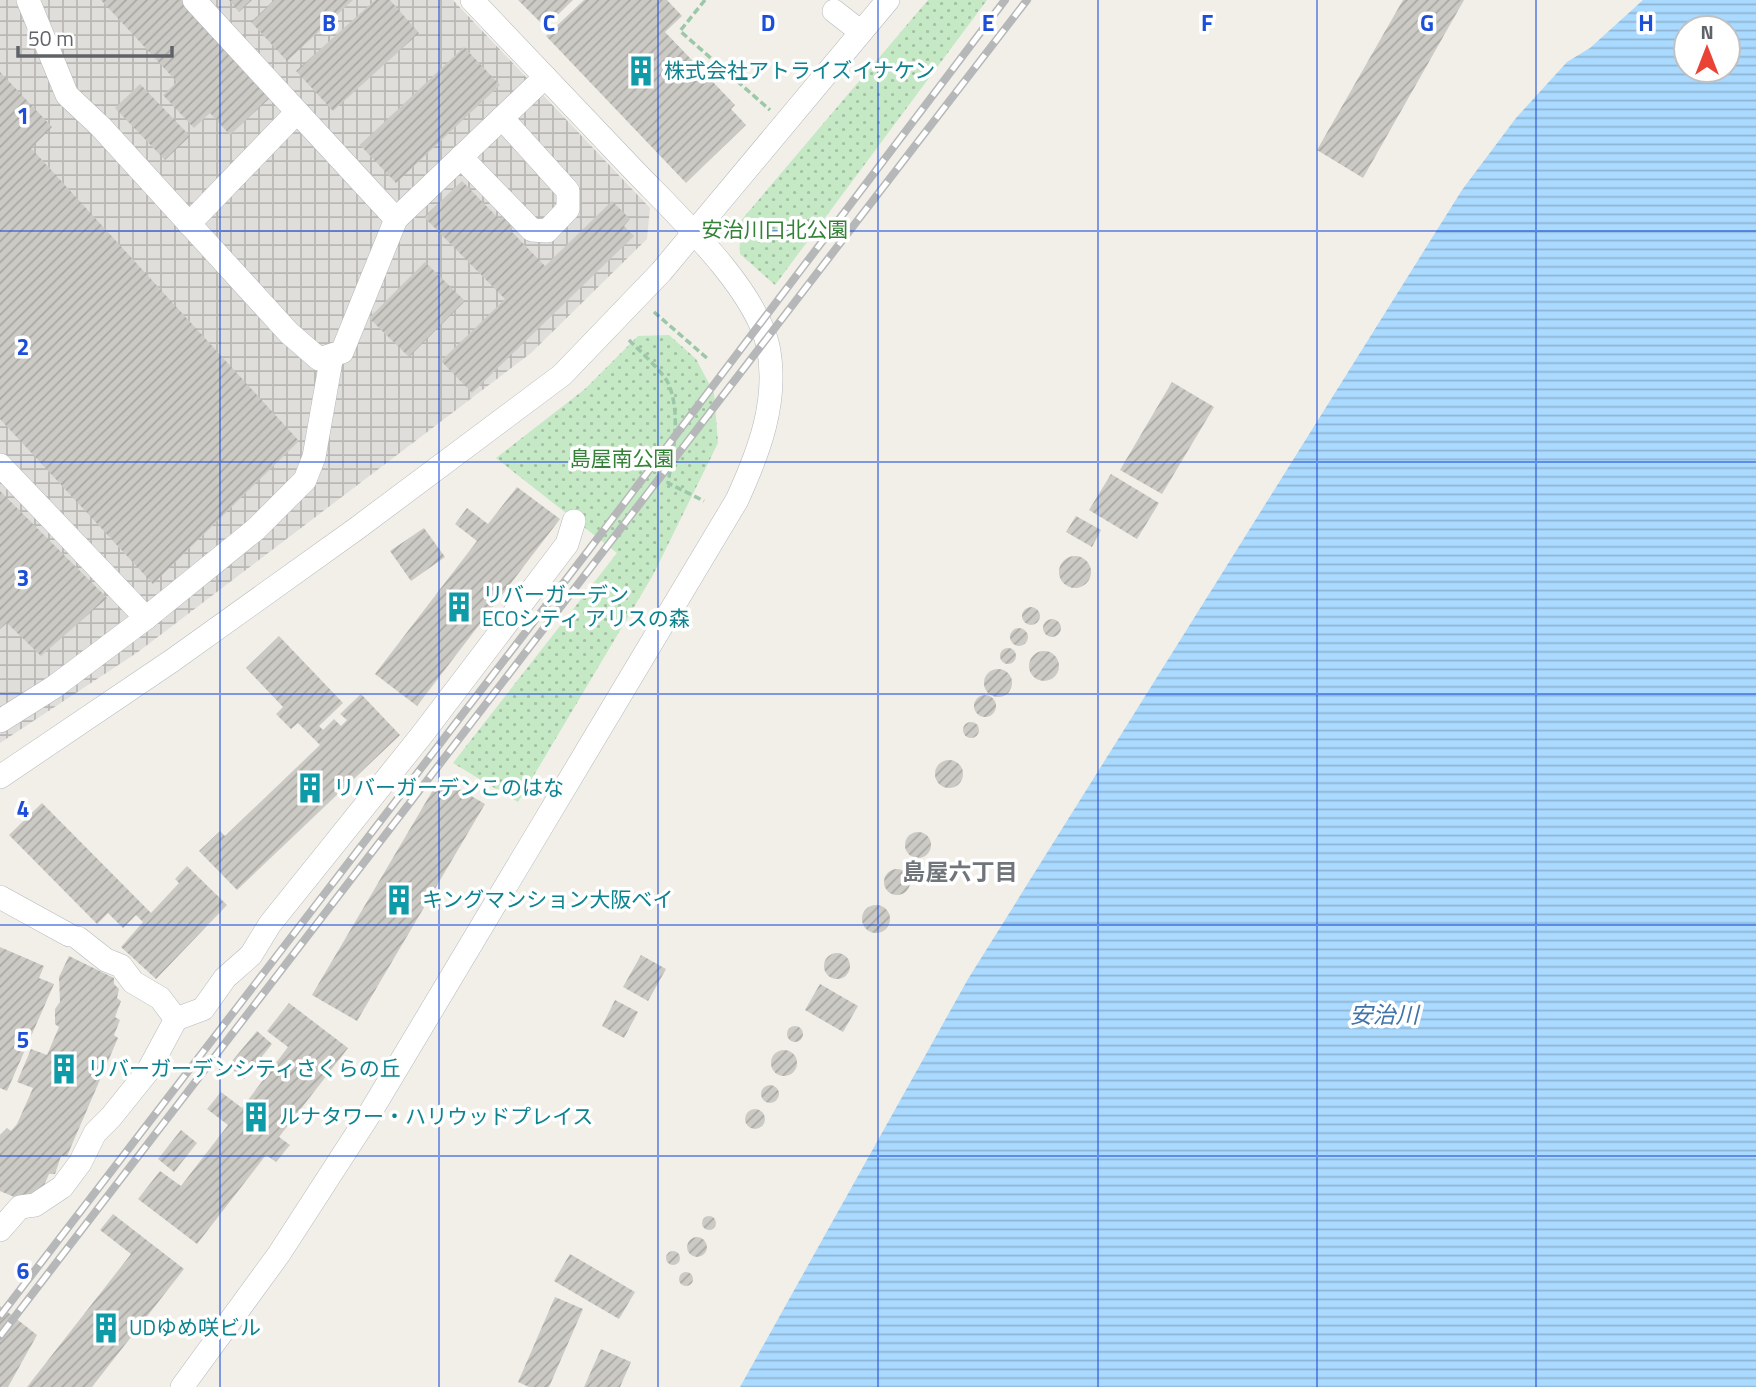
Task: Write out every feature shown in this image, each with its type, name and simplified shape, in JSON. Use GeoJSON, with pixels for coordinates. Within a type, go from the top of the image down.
{"type":"FeatureCollection","features":[{"type":"Feature","properties":{"kind":"street"},"geometry":{"type":"LineString","coordinates":[[28,0],[67,95],[101,127],[289,333],[318,359],[342,352],[396,219],[545,77]]}},
{"type":"Feature","properties":{"kind":"street"},"geometry":{"type":"LineString","coordinates":[[194,0],[396,219]]}},
{"type":"Feature","properties":{"kind":"street"},"geometry":{"type":"LineString","coordinates":[[182,1387],[279,1254],[367,1118],[737,500],[750,471],[767,418],[771,393],[768,346],[762,328],[737,283],[694,234],[472,0]]}},
{"type":"Feature","properties":{"kind":"street"},"geometry":{"type":"LineString","coordinates":[[0,777],[205,637],[356,529],[562,374],[661,272],[888,0]]}},
{"type":"Feature","properties":{"kind":"street"},"geometry":{"type":"LineString","coordinates":[[834,11],[862,32]]}},
{"type":"Feature","properties":{"kind":"street"},"geometry":{"type":"LineString","coordinates":[[189,224],[297,112]]}},
{"type":"Feature","properties":{"kind":"street"},"geometry":{"type":"LineString","coordinates":[[461,157],[532,230],[547,232],[568,209],[568,191],[502,118]]}},
{"type":"Feature","properties":{"kind":"street"},"geometry":{"type":"LineString","coordinates":[[0,721],[54,687],[146,618],[256,528],[305,480],[314,457],[331,355]]}},
{"type":"Feature","properties":{"kind":"street"},"geometry":{"type":"LineString","coordinates":[[0,465],[146,618]]}},
{"type":"Feature","properties":{"kind":"street"},"geometry":{"type":"LineString","coordinates":[[0,1230],[20,1207],[35,1205],[62,1187],[80,1163],[95,1133],[148,1071],[176,1019],[203,1009],[225,978],[251,955],[270,924],[421,736],[567,544],[574,521]]}},
{"type":"Feature","properties":{"kind":"street"},"geometry":{"type":"LineString","coordinates":[[0,897],[73,936],[106,960],[121,966],[133,982],[160,998],[176,1019]]}},
{"type":"Feature","properties":{"kind":"path"},"geometry":{"type":"LineString","coordinates":[[705,0],[680,30],[772,111]]}},
{"type":"Feature","properties":{"kind":"path"},"geometry":{"type":"LineString","coordinates":[[654,312],[708,359]]}},
{"type":"Feature","properties":{"kind":"path"},"geometry":{"type":"LineString","coordinates":[[629,340],[669,383],[674,411],[674,442],[668,483],[704,501]]}},
{"type":"Feature","properties":{"kind":"shaded area"},"geometry":{"type":"Polygon","coordinates":[[[0,0],[453,0],[650,208],[647,239],[531,353],[138,652],[0,743],[0,0]]]}},
{"type":"Feature","properties":{"kind":"green space","name":"安治川口北公園"},"geometry":{"type":"Polygon","coordinates":[[[928,0],[987,0],[775,285],[740,254],[739,223],[928,0]]]}},
{"type":"Feature","properties":{"kind":"green space","name":"島屋南公園"},"geometry":{"type":"Polygon","coordinates":[[[669,335],[696,359],[714,393],[718,443],[653,575],[518,802],[453,763],[617,553],[496,458],[585,389],[638,336],[669,335]]]}},
{"type":"Feature","properties":{"kind":"water","name":"安治川"},"geometry":{"type":"Polygon","coordinates":[[[1643,0],[1756,0],[1756,1387],[740,1387],[968,979],[1462,190],[1516,118],[1567,62],[1590,48],[1643,0]]]}},
{"type":"Feature","properties":{"kind":"building"},"geometry":{"type":"Polygon","coordinates":[[[101,0],[182,0],[272,96],[230,135],[210,113],[194,128],[163,95],[177,82],[101,0]]]}},
{"type":"Feature","properties":{"kind":"building"},"geometry":{"type":"Polygon","coordinates":[[[229,0],[252,0],[239,12],[229,0]]]}},
{"type":"Feature","properties":{"kind":"building"},"geometry":{"type":"Polygon","coordinates":[[[274,0],[353,0],[287,61],[251,22],[274,0]]]}},
{"type":"Feature","properties":{"kind":"building"},"geometry":{"type":"Polygon","coordinates":[[[375,0],[390,0],[419,33],[333,111],[296,71],[375,0]]]}},
{"type":"Feature","properties":{"kind":"building"},"geometry":{"type":"Polygon","coordinates":[[[518,0],[573,0],[545,27],[518,0]]]}},
{"type":"Feature","properties":{"kind":"building","name":"株式会社アトライズイナケン"},"geometry":{"type":"Polygon","coordinates":[[[584,0],[667,0],[682,16],[665,32],[735,105],[731,109],[746,125],[686,183],[546,36],[584,0]]]}},
{"type":"Feature","properties":{"kind":"building"},"geometry":{"type":"Polygon","coordinates":[[[1403,0],[1464,0],[1363,178],[1317,150],[1403,0]]]}},
{"type":"Feature","properties":{"kind":"building"},"geometry":{"type":"Polygon","coordinates":[[[464,47],[500,85],[396,183],[360,145],[464,47]]]}},
{"type":"Feature","properties":{"kind":"building"},"geometry":{"type":"Polygon","coordinates":[[[0,72],[52,127],[31,148],[299,441],[153,584],[0,419],[0,72]]]}},
{"type":"Feature","properties":{"kind":"building"},"geometry":{"type":"Polygon","coordinates":[[[140,84],[190,136],[165,160],[115,108],[140,84]]]}},
{"type":"Feature","properties":{"kind":"building"},"geometry":{"type":"Polygon","coordinates":[[[462,181],[499,219],[509,211],[519,221],[510,230],[545,266],[612,201],[630,219],[624,226],[634,236],[472,393],[441,361],[505,299],[424,217],[462,181]]]}},
{"type":"Feature","properties":{"kind":"building"},"geometry":{"type":"Polygon","coordinates":[[[425,262],[465,301],[409,357],[369,318],[425,262]]]}},
{"type":"Feature","properties":{"kind":"building"},"geometry":{"type":"Polygon","coordinates":[[[1172,382],[1214,407],[1162,494],[1120,470],[1172,382]]]}},
{"type":"Feature","properties":{"kind":"building"},"geometry":{"type":"Polygon","coordinates":[[[1111,474],[1159,503],[1137,539],[1089,510],[1111,474]]]}},
{"type":"Feature","properties":{"kind":"building","name":"リバーガーデン ECOシティ アリスの森"},"geometry":{"type":"Polygon","coordinates":[[[517,487],[560,519],[417,706],[375,674],[477,541],[455,524],[467,508],[488,524],[517,487]]]}},
{"type":"Feature","properties":{"kind":"building"},"geometry":{"type":"Polygon","coordinates":[[[0,491],[107,598],[41,656],[7,623],[0,629],[0,491]]]}},
{"type":"Feature","properties":{"kind":"building"},"geometry":{"type":"Polygon","coordinates":[[[1076,516],[1101,530],[1092,547],[1066,532],[1076,516]]]}},
{"type":"Feature","properties":{"kind":"building"},"geometry":{"type":"Polygon","coordinates":[[[424,528],[445,557],[411,581],[390,551],[424,528]]]}},
{"type":"Feature","properties":{"kind":"building"},"geometry":{"type":"Polygon","coordinates":[[[1075,556],[1086,561],[1091,572],[1086,583],[1075,588],[1064,583],[1059,572],[1064,561],[1075,556]]]}},
{"type":"Feature","properties":{"kind":"building"},"geometry":{"type":"Polygon","coordinates":[[[1027,607],[1035,607],[1040,616],[1038,623],[1027,625],[1022,620],[1022,612],[1027,607]]]}},
{"type":"Feature","properties":{"kind":"building"},"geometry":{"type":"Polygon","coordinates":[[[1048,619],[1056,619],[1061,628],[1059,635],[1048,637],[1043,632],[1043,624],[1048,619]]]}},
{"type":"Feature","properties":{"kind":"building"},"geometry":{"type":"Polygon","coordinates":[[[1019,628],[1025,631],[1028,637],[1025,643],[1019,646],[1013,643],[1010,637],[1013,631],[1019,628]]]}},
{"type":"Feature","properties":{"kind":"building","name":"リバーガーデンこのはな"},"geometry":{"type":"Polygon","coordinates":[[[279,636],[343,703],[319,726],[323,730],[334,719],[341,726],[347,720],[340,714],[361,694],[400,735],[237,890],[199,851],[220,831],[225,836],[320,745],[298,723],[291,729],[276,714],[283,707],[246,668],[279,636]]]}},
{"type":"Feature","properties":{"kind":"building"},"geometry":{"type":"Polygon","coordinates":[[[1008,648],[1014,650],[1014,662],[1008,664],[1002,662],[1000,656],[1002,650],[1008,648]]]}},
{"type":"Feature","properties":{"kind":"building"},"geometry":{"type":"Polygon","coordinates":[[[1044,651],[1050,652],[1058,660],[1058,672],[1050,680],[1044,681],[1038,680],[1030,672],[1029,666],[1030,660],[1038,652],[1044,651]]]}},
{"type":"Feature","properties":{"kind":"building"},"geometry":{"type":"Polygon","coordinates":[[[998,669],[1008,673],[1012,683],[1008,693],[998,697],[988,693],[984,683],[988,673],[998,669]]]}},
{"type":"Feature","properties":{"kind":"building"},"geometry":{"type":"Polygon","coordinates":[[[985,695],[993,698],[996,706],[993,714],[985,717],[977,714],[974,706],[977,698],[985,695]]]}},
{"type":"Feature","properties":{"kind":"building"},"geometry":{"type":"Polygon","coordinates":[[[968,722],[974,722],[979,730],[977,736],[968,738],[963,733],[963,727],[968,722]]]}},
{"type":"Feature","properties":{"kind":"building"},"geometry":{"type":"Polygon","coordinates":[[[949,760],[959,764],[963,774],[959,784],[949,788],[939,784],[935,774],[939,764],[949,760]]]}},
{"type":"Feature","properties":{"kind":"building","name":"キングマンション大阪ベイ"},"geometry":{"type":"Polygon","coordinates":[[[440,778],[485,804],[357,1021],[312,995],[440,778]]]}},
{"type":"Feature","properties":{"kind":"building"},"geometry":{"type":"Polygon","coordinates":[[[42,803],[151,913],[179,883],[175,879],[187,866],[227,905],[156,979],[121,947],[143,922],[136,915],[123,928],[108,913],[97,924],[9,835],[42,803]]]}},
{"type":"Feature","properties":{"kind":"building"},"geometry":{"type":"Polygon","coordinates":[[[918,832],[927,836],[931,845],[927,854],[918,858],[909,854],[905,845],[909,836],[918,832]]]}},
{"type":"Feature","properties":{"kind":"building"},"geometry":{"type":"Polygon","coordinates":[[[897,869],[906,873],[910,882],[906,891],[897,895],[888,891],[884,882],[888,873],[897,869]]]}},
{"type":"Feature","properties":{"kind":"building"},"geometry":{"type":"Polygon","coordinates":[[[876,905],[886,909],[890,919],[886,929],[876,933],[866,929],[862,919],[866,909],[876,905]]]}},
{"type":"Feature","properties":{"kind":"building"},"geometry":{"type":"Polygon","coordinates":[[[0,947],[44,966],[39,978],[54,984],[7,1091],[0,1088],[0,947]]]}},
{"type":"Feature","properties":{"kind":"building"},"geometry":{"type":"Polygon","coordinates":[[[837,953],[846,957],[850,966],[846,975],[837,979],[828,975],[824,966],[828,957],[837,953]]]}},
{"type":"Feature","properties":{"kind":"building"},"geometry":{"type":"Polygon","coordinates":[[[641,955],[666,969],[648,1001],[623,987],[641,955]]]}},
{"type":"Feature","properties":{"kind":"building","name":"リバーガーデンシティさくらの丘"},"geometry":{"type":"Polygon","coordinates":[[[69,956],[114,978],[114,984],[119,989],[117,998],[121,1001],[115,1017],[120,1020],[114,1035],[118,1038],[67,1156],[61,1156],[55,1174],[49,1174],[42,1190],[37,1190],[31,1204],[0,1191],[0,1135],[7,1128],[11,1131],[17,1124],[33,1088],[17,1082],[31,1049],[47,1055],[59,1027],[55,1024],[55,1009],[60,1002],[59,977],[69,956]]]}},
{"type":"Feature","properties":{"kind":"building"},"geometry":{"type":"Polygon","coordinates":[[[820,984],[858,1006],[843,1032],[805,1010],[820,984]]]}},
{"type":"Feature","properties":{"kind":"building"},"geometry":{"type":"Polygon","coordinates":[[[615,1000],[638,1012],[624,1038],[602,1026],[615,1000]]]}},
{"type":"Feature","properties":{"kind":"building","name":"ルナタワー・ハリウッドプレイス"},"geometry":{"type":"Polygon","coordinates":[[[289,1003],[348,1048],[279,1137],[290,1145],[276,1162],[266,1155],[197,1244],[138,1199],[160,1171],[181,1186],[228,1125],[207,1109],[221,1092],[242,1108],[288,1047],[267,1031],[289,1003]]]}},
{"type":"Feature","properties":{"kind":"building"},"geometry":{"type":"Polygon","coordinates":[[[795,1026],[803,1034],[795,1042],[787,1034],[795,1026]]]}},
{"type":"Feature","properties":{"kind":"building"},"geometry":{"type":"Polygon","coordinates":[[[257,1031],[272,1044],[244,1079],[228,1066],[257,1031]]]}},
{"type":"Feature","properties":{"kind":"building"},"geometry":{"type":"Polygon","coordinates":[[[784,1050],[793,1054],[797,1063],[793,1072],[784,1076],[775,1072],[771,1063],[775,1054],[784,1050]]]}},
{"type":"Feature","properties":{"kind":"building"},"geometry":{"type":"Polygon","coordinates":[[[770,1085],[776,1088],[779,1094],[776,1100],[770,1103],[764,1100],[761,1094],[764,1088],[770,1085]]]}},
{"type":"Feature","properties":{"kind":"building"},"geometry":{"type":"Polygon","coordinates":[[[755,1109],[762,1112],[765,1119],[762,1126],[755,1129],[748,1126],[745,1119],[748,1112],[755,1109]]]}},
{"type":"Feature","properties":{"kind":"building"},"geometry":{"type":"Polygon","coordinates":[[[181,1130],[197,1143],[174,1172],[158,1159],[181,1130]]]}},
{"type":"Feature","properties":{"kind":"building","name":"UDゆめ咲ビル"},"geometry":{"type":"Polygon","coordinates":[[[113,1214],[184,1269],[92,1387],[27,1387],[131,1254],[100,1230],[113,1214]]]}},
{"type":"Feature","properties":{"kind":"building"},"geometry":{"type":"Polygon","coordinates":[[[709,1216],[714,1218],[714,1228],[709,1230],[704,1228],[702,1223],[704,1218],[709,1216]]]}},
{"type":"Feature","properties":{"kind":"building"},"geometry":{"type":"Polygon","coordinates":[[[697,1237],[704,1240],[707,1247],[704,1254],[697,1257],[690,1254],[687,1247],[690,1240],[697,1237]]]}},
{"type":"Feature","properties":{"kind":"building"},"geometry":{"type":"Polygon","coordinates":[[[673,1251],[678,1253],[678,1263],[673,1265],[668,1263],[666,1258],[668,1253],[673,1251]]]}},
{"type":"Feature","properties":{"kind":"building"},"geometry":{"type":"Polygon","coordinates":[[[570,1254],[635,1292],[619,1319],[554,1281],[570,1254]]]}},
{"type":"Feature","properties":{"kind":"building"},"geometry":{"type":"Polygon","coordinates":[[[683,1272],[689,1272],[693,1279],[689,1286],[683,1286],[679,1282],[679,1276],[683,1272]]]}},
{"type":"Feature","properties":{"kind":"building"},"geometry":{"type":"Polygon","coordinates":[[[555,1297],[583,1309],[549,1387],[529,1387],[518,1382],[555,1297]]]}},
{"type":"Feature","properties":{"kind":"building"},"geometry":{"type":"Polygon","coordinates":[[[0,1306],[37,1335],[8,1387],[0,1387],[0,1306]]]}},
{"type":"Feature","properties":{"kind":"building"},"geometry":{"type":"Polygon","coordinates":[[[601,1349],[631,1362],[620,1387],[584,1387],[601,1349]]]}},
{"type":"Feature","properties":{"kind":"railway"},"geometry":{"type":"LineString","coordinates":[[0,1316],[588,551],[1005,0]]}},
{"type":"Feature","properties":{"kind":"railway"},"geometry":{"type":"LineString","coordinates":[[0,1336],[1027,0]]}},
{"type":"Feature","properties":{"kind":"place","name":"株式会社アトライズイナケン"},"geometry":{"type":"Point","coordinates":[641,71]}},
{"type":"Feature","properties":{"kind":"place","name":"リバーガーデン ECOシティ アリスの森"},"geometry":{"type":"Point","coordinates":[459,607]}},
{"type":"Feature","properties":{"kind":"place","name":"リバーガーデンこのはな"},"geometry":{"type":"Point","coordinates":[310,788]}},
{"type":"Feature","properties":{"kind":"place","name":"キングマンション大阪ベイ"},"geometry":{"type":"Point","coordinates":[399,900]}},
{"type":"Feature","properties":{"kind":"place","name":"リバーガーデンシティさくらの丘"},"geometry":{"type":"Point","coordinates":[64,1069]}},
{"type":"Feature","properties":{"kind":"place","name":"ルナタワー・ハリウッドプレイス"},"geometry":{"type":"Point","coordinates":[256,1117]}},
{"type":"Feature","properties":{"kind":"place","name":"UDゆめ咲ビル"},"geometry":{"type":"Point","coordinates":[106,1328]}},
{"type":"Feature","properties":{"kind":"district","name":"島屋六丁目"},"geometry":{"type":"Point","coordinates":[960,872]}}]}
